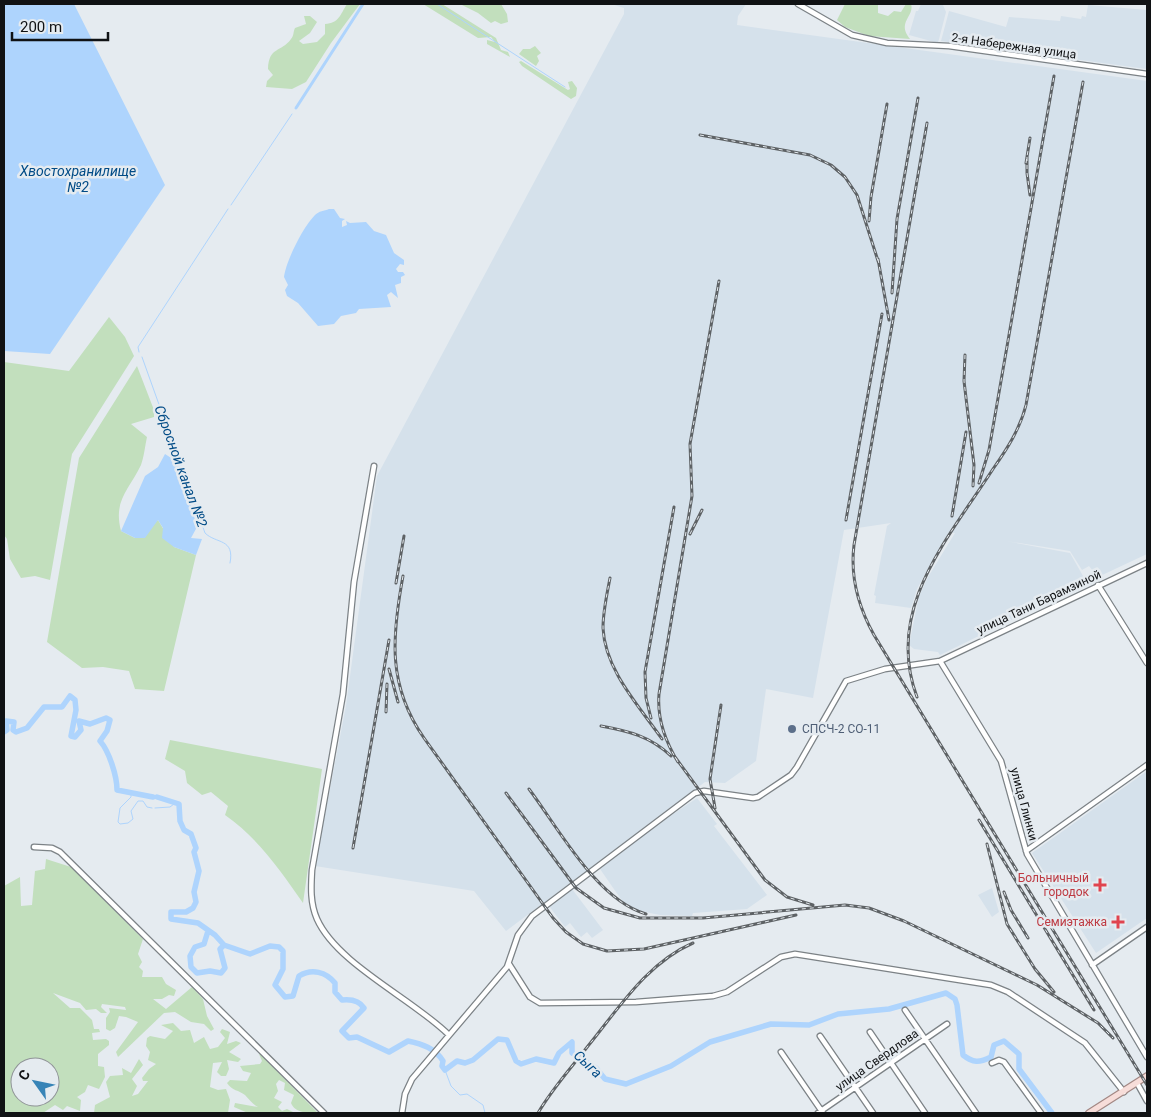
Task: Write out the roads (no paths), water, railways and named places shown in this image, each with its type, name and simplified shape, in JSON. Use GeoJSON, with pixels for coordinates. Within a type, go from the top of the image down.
{"type":"FeatureCollection","features":[{"type":"Feature","properties":{"kind":"main road"},"geometry":{"type":"LineString","coordinates":[[1089,1113],[1147,1076]]}},
{"type":"Feature","properties":{"kind":"street","name":"2-я Набережная улица"},"geometry":{"type":"LineString","coordinates":[[798,4],[852,35],[887,43],[950,46],[1147,74]]}},
{"type":"Feature","properties":{"kind":"street"},"geometry":{"type":"LineString","coordinates":[[374,466],[354,582],[343,694],[312,870],[311,895],[317,919],[330,940],[342,953],[418,1009],[449,1035]]}},
{"type":"Feature","properties":{"kind":"street","name":"улица Тани Барамзиной"},"geometry":{"type":"LineString","coordinates":[[509,964],[518,935],[532,916],[695,793],[707,791],[753,798],[791,774],[846,681],[885,669],[940,661],[1147,563]]}},
{"type":"Feature","properties":{"kind":"street"},"geometry":{"type":"LineString","coordinates":[[1098,585],[1147,663]]}},
{"type":"Feature","properties":{"kind":"street","name":"улица Глинки"},"geometry":{"type":"LineString","coordinates":[[940,661],[1002,761],[1026,851],[1147,1057]]}},
{"type":"Feature","properties":{"kind":"street"},"geometry":{"type":"LineString","coordinates":[[1026,851],[1147,765]]}},
{"type":"Feature","properties":{"kind":"street"},"geometry":{"type":"LineString","coordinates":[[34,846],[52,848],[60,852],[324,1113]]}},
{"type":"Feature","properties":{"kind":"street"},"geometry":{"type":"LineString","coordinates":[[1092,965],[1147,927]]}},
{"type":"Feature","properties":{"kind":"street"},"geometry":{"type":"LineString","coordinates":[[402,1113],[406,1094],[412,1079],[509,964],[530,997],[540,1003],[636,1002],[713,996],[727,992],[781,957],[795,954],[992,984],[1008,992],[1085,1043],[1124,1092]]}},
{"type":"Feature","properties":{"kind":"street"},"geometry":{"type":"LineString","coordinates":[[904,1010],[976,1113]]}},
{"type":"Feature","properties":{"kind":"street","name":"улица Свердлова"},"geometry":{"type":"LineString","coordinates":[[821,1112],[947,1024]]}},
{"type":"Feature","properties":{"kind":"street"},"geometry":{"type":"LineString","coordinates":[[870,1032],[925,1113]]}},
{"type":"Feature","properties":{"kind":"street"},"geometry":{"type":"LineString","coordinates":[[820,1036],[873,1113]]}},
{"type":"Feature","properties":{"kind":"street"},"geometry":{"type":"LineString","coordinates":[[781,1052],[821,1112]]}},
{"type":"Feature","properties":{"kind":"street"},"geometry":{"type":"LineString","coordinates":[[992,1063],[999,1060],[1004,1062],[1041,1113]]}},
{"type":"Feature","properties":{"kind":"street"},"geometry":{"type":"LineString","coordinates":[[1137,1083],[1147,1101]]}},
{"type":"Feature","properties":{"kind":"water","name":"Хвостохранилище №2"},"geometry":{"type":"Polygon","coordinates":[[[4,4],[74,4],[165,185],[50,354],[4,351],[4,4]]]}},
{"type":"Feature","properties":{"kind":"water"},"geometry":{"type":"Polygon","coordinates":[[[334,209],[340,218],[345,219],[342,221],[342,227],[347,225],[346,221],[350,223],[366,222],[374,231],[386,235],[394,253],[404,260],[404,265],[400,264],[396,269],[405,275],[401,277],[401,283],[395,285],[398,298],[391,292],[387,295],[391,307],[359,309],[356,313],[341,316],[334,324],[318,326],[298,303],[287,296],[285,290],[288,285],[284,277],[285,270],[300,236],[310,220],[320,212],[334,209]]]}},
{"type":"Feature","properties":{"kind":"water"},"geometry":{"type":"Polygon","coordinates":[[[165,454],[179,463],[197,527],[191,538],[202,539],[196,555],[174,547],[162,538],[163,528],[158,520],[145,538],[135,538],[121,531],[145,476],[158,467],[165,454]]]}},
{"type":"Feature","properties":{"kind":"waterway","name":"Сбросной канал №2"},"geometry":{"type":"LineString","coordinates":[[296,108],[363,4]]}},
{"type":"Feature","properties":{"kind":"waterway"},"geometry":{"type":"LineString","coordinates":[[437,4],[565,87]]}},
{"type":"Feature","properties":{"kind":"waterway","name":"Сбросной канал №2"},"geometry":{"type":"LineString","coordinates":[[231,205],[292,114]]}},
{"type":"Feature","properties":{"kind":"waterway","name":"Сбросной канал №2"},"geometry":{"type":"LineString","coordinates":[[139,352],[138,347],[228,209]]}},
{"type":"Feature","properties":{"kind":"waterway","name":"Сбросной канал №2"},"geometry":{"type":"LineString","coordinates":[[142,357],[205,533],[227,545],[230,549],[230,563]]}},
{"type":"Feature","properties":{"kind":"waterway","name":"Сыга"},"geometry":{"type":"LineString","coordinates":[[4,732],[7,730],[6,721],[14,722],[13,730],[16,732],[27,728],[44,707],[62,707],[70,696],[75,700],[76,710],[71,736],[75,737],[81,730],[79,721],[90,724],[106,718],[110,720],[107,731],[100,741],[112,764],[117,790],[153,797]]}},
{"type":"Feature","properties":{"kind":"waterway"},"geometry":{"type":"LineString","coordinates":[[131,793],[131,797],[120,808],[118,822],[120,824],[128,823],[133,819],[131,811],[138,801],[143,801],[147,807],[152,808]]}},
{"type":"Feature","properties":{"kind":"waterway","name":"Сыга"},"geometry":{"type":"LineString","coordinates":[[157,797],[179,804],[180,821],[184,830],[191,834],[196,848],[194,852],[199,871],[194,892],[196,902],[193,908],[186,912],[171,912],[171,919],[198,923],[215,935],[224,945],[250,954],[270,946],[279,947],[283,951],[283,969],[275,985],[285,997],[293,996],[299,976],[309,972],[318,972],[327,976],[335,983],[335,992],[342,1000],[360,1003],[364,1008],[342,1031],[349,1038],[357,1037],[389,1052],[408,1041],[428,1047],[443,1061],[442,1066],[445,1070],[457,1061],[465,1063],[473,1060],[498,1039],[507,1040],[516,1061],[521,1064],[536,1059],[554,1063],[559,1053],[572,1042],[572,1053],[596,1068],[605,1079],[626,1084],[671,1066],[710,1042],[771,1024],[809,1025],[838,1014],[889,1009],[946,993],[955,999],[957,1005],[963,1055],[973,1061],[983,1060],[991,1057],[994,1045],[1004,1041],[1019,1054],[1019,1069],[1052,1113]]}},
{"type":"Feature","properties":{"kind":"waterway"},"geometry":{"type":"LineString","coordinates":[[155,808],[170,807],[174,804]]}},
{"type":"Feature","properties":{"kind":"waterway"},"geometry":{"type":"LineString","coordinates":[[208,931],[204,944],[195,947],[190,956],[191,967],[197,973],[210,971],[221,973],[225,968],[220,949],[224,945]]}},
{"type":"Feature","properties":{"kind":"waterway"},"geometry":{"type":"LineString","coordinates":[[445,1070],[451,1086],[460,1095],[467,1094],[483,1105],[485,1113]]}},
{"type":"Feature","properties":{"kind":"railway"},"geometry":{"type":"LineString","coordinates":[[979,483],[989,450],[1054,76]]}},
{"type":"Feature","properties":{"kind":"railway"},"geometry":{"type":"LineString","coordinates":[[917,697],[909,665],[909,634],[915,605],[926,576],[940,549],[1017,431],[1026,405],[1083,82]]}},
{"type":"Feature","properties":{"kind":"railway"},"geometry":{"type":"LineString","coordinates":[[892,293],[897,219],[918,98]]}},
{"type":"Feature","properties":{"kind":"railway"},"geometry":{"type":"LineString","coordinates":[[869,221],[871,197],[887,104]]}},
{"type":"Feature","properties":{"kind":"railway"},"geometry":{"type":"LineString","coordinates":[[927,123],[854,545],[853,569],[857,592],[864,614],[874,635],[1147,1085]]}},
{"type":"Feature","properties":{"kind":"railway"},"geometry":{"type":"LineString","coordinates":[[700,135],[810,155],[831,165],[845,177],[857,195],[879,264]]}},
{"type":"Feature","properties":{"kind":"railway"},"geometry":{"type":"LineString","coordinates":[[1026,163],[1030,138]]}},
{"type":"Feature","properties":{"kind":"railway"},"geometry":{"type":"LineString","coordinates":[[1027,157],[1030,195]]}},
{"type":"Feature","properties":{"kind":"railway"},"geometry":{"type":"LineString","coordinates":[[878,259],[889,320]]}},
{"type":"Feature","properties":{"kind":"railway"},"geometry":{"type":"LineString","coordinates":[[678,762],[663,730],[659,712],[659,694],[692,496],[690,444],[719,281]]}},
{"type":"Feature","properties":{"kind":"railway"},"geometry":{"type":"LineString","coordinates":[[846,520],[882,314]]}},
{"type":"Feature","properties":{"kind":"railway"},"geometry":{"type":"LineString","coordinates":[[965,355],[964,381],[974,465],[973,486]]}},
{"type":"Feature","properties":{"kind":"railway"},"geometry":{"type":"LineString","coordinates":[[952,516],[966,432]]}},
{"type":"Feature","properties":{"kind":"railway"},"geometry":{"type":"LineString","coordinates":[[651,718],[646,698],[645,672],[674,507]]}},
{"type":"Feature","properties":{"kind":"railway"},"geometry":{"type":"LineString","coordinates":[[690,534],[702,510]]}},
{"type":"Feature","properties":{"kind":"railway"},"geometry":{"type":"LineString","coordinates":[[396,583],[404,536]]}},
{"type":"Feature","properties":{"kind":"railway"},"geometry":{"type":"LineString","coordinates":[[403,576],[396,619],[396,660],[398,679],[412,718],[424,738],[553,918],[566,932],[583,944],[607,951],[644,949],[796,915]]}},
{"type":"Feature","properties":{"kind":"railway"},"geometry":{"type":"LineString","coordinates":[[610,578],[604,609],[603,628],[605,643],[616,673],[662,739]]}},
{"type":"Feature","properties":{"kind":"railway"},"geometry":{"type":"LineString","coordinates":[[353,848],[389,640]]}},
{"type":"Feature","properties":{"kind":"railway"},"geometry":{"type":"LineString","coordinates":[[389,669],[398,702]]}},
{"type":"Feature","properties":{"kind":"railway"},"geometry":{"type":"LineString","coordinates":[[386,712],[387,684]]}},
{"type":"Feature","properties":{"kind":"railway"},"geometry":{"type":"LineString","coordinates":[[715,808],[710,779],[721,705]]}},
{"type":"Feature","properties":{"kind":"railway"},"geometry":{"type":"LineString","coordinates":[[601,726],[638,735],[663,749],[671,756]]}},
{"type":"Feature","properties":{"kind":"railway"},"geometry":{"type":"LineString","coordinates":[[675,757],[765,880],[787,897],[813,905]]}},
{"type":"Feature","properties":{"kind":"railway"},"geometry":{"type":"LineString","coordinates":[[529,789],[566,842],[595,879],[628,906],[646,914]]}},
{"type":"Feature","properties":{"kind":"railway"},"geometry":{"type":"LineString","coordinates":[[506,793],[576,888],[604,908],[640,918],[703,918],[845,905],[869,908],[904,921],[1037,985],[1098,1023],[1113,1038]]}},
{"type":"Feature","properties":{"kind":"railway"},"geometry":{"type":"LineString","coordinates":[[979,820],[1094,1010]]}},
{"type":"Feature","properties":{"kind":"railway"},"geometry":{"type":"LineString","coordinates":[[987,844],[1007,924],[1035,969],[1054,992]]}},
{"type":"Feature","properties":{"kind":"railway"},"geometry":{"type":"LineString","coordinates":[[1004,892],[1011,910],[1028,938]]}},
{"type":"Feature","properties":{"kind":"railway"},"geometry":{"type":"LineString","coordinates":[[538,1113],[562,1079],[635,988],[662,962],[693,943]]}},
{"type":"Feature","properties":{"kind":"place","name":"СПСЧ-2 СО-11"},"geometry":{"type":"Point","coordinates":[792,729]}},
{"type":"Feature","properties":{"kind":"place","name":"Больничный городок"},"geometry":{"type":"Point","coordinates":[1100,885]}},
{"type":"Feature","properties":{"kind":"place","name":"Семиэтажка"},"geometry":{"type":"Point","coordinates":[1118,922]}}]}
